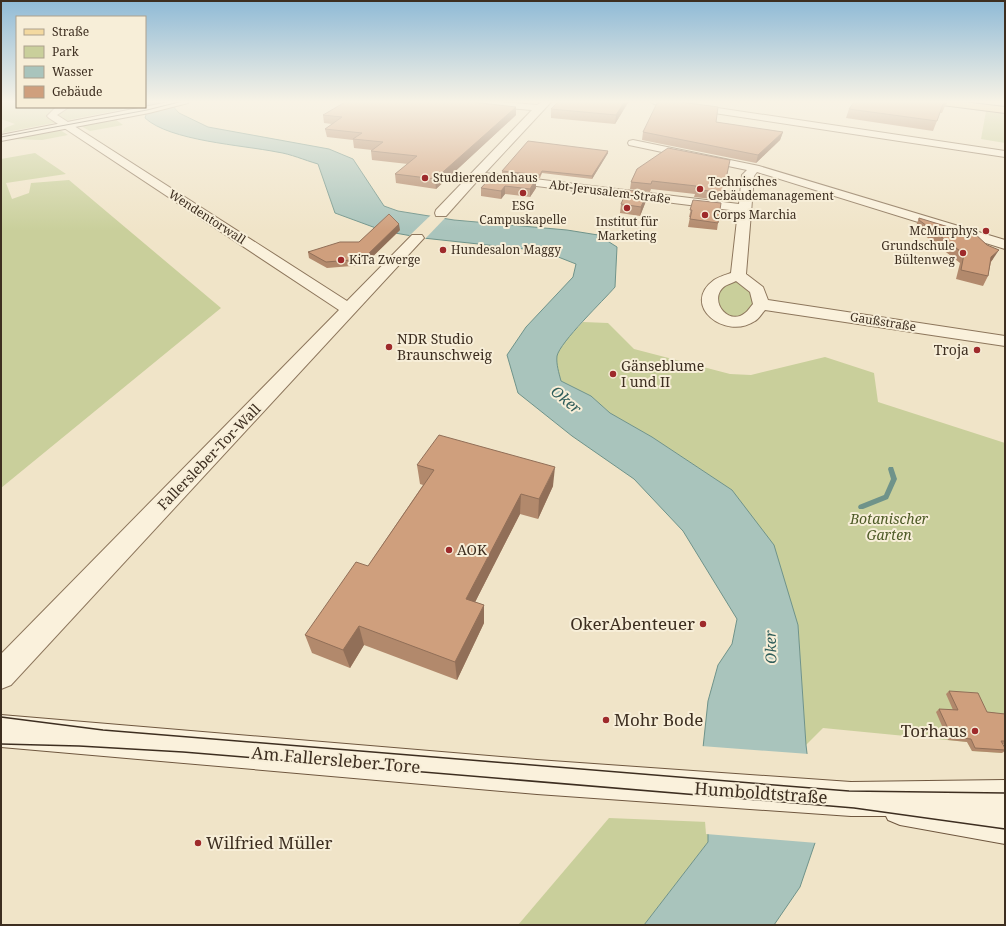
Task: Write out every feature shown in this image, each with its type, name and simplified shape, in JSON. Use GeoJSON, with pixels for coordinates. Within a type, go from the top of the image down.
{"type":"FeatureCollection","features":[{"type":"Feature","properties":{"kind":"street","name":"Wendentorwall"},"geometry":{"type":"LineString","coordinates":[[95,144],[350,310]]}},
{"type":"Feature","properties":{"kind":"street"},"geometry":{"type":"LineString","coordinates":[[441,213],[506,144]]}},
{"type":"Feature","properties":{"kind":"street"},"geometry":{"type":"LineString","coordinates":[[639,144],[755,168],[1005,245]]}},
{"type":"Feature","properties":{"kind":"street"},"geometry":{"type":"LineString","coordinates":[[940,144],[1005,154]]}},
{"type":"Feature","properties":{"kind":"street"},"geometry":{"type":"LineString","coordinates":[[738,275],[743,208],[748,175],[755,168]]}},
{"type":"Feature","properties":{"kind":"street","name":"Abt-Jerusalem-Straße"},"geometry":{"type":"LineString","coordinates":[[477,175],[743,208]]}},
{"type":"Feature","properties":{"kind":"street","name":"Fallersleber-Tor-Wall"},"geometry":{"type":"LineString","coordinates":[[1,675],[417,238]]}},
{"type":"Feature","properties":{"kind":"street"},"geometry":{"type":"LineString","coordinates":[[738,275],[757,290],[761,304],[753,316],[740,323],[728,322],[715,314],[710,303],[712,288],[723,280],[738,275]]}},
{"type":"Feature","properties":{"kind":"street","name":"Gaußstraße"},"geometry":{"type":"LineString","coordinates":[[761,304],[1005,341]]}},
{"type":"Feature","properties":{"kind":"street","name":"Am Fallersleber Tore"},"geometry":{"type":"LineString","coordinates":[[1,731],[411,767],[671,787]]}},
{"type":"Feature","properties":{"kind":"street","name":"Humboldtstraße"},"geometry":{"type":"LineString","coordinates":[[671,787],[852,799],[958,796],[1005,797]]}},
{"type":"Feature","properties":{"kind":"street","name":"Humboldtstraße"},"geometry":{"type":"LineString","coordinates":[[852,799],[1005,826]]}},
{"type":"Feature","properties":{"kind":"green space"},"geometry":{"type":"Polygon","coordinates":[[[35,153],[66,174],[6,183],[12,199],[29,193],[31,183],[69,180],[221,308],[1,488],[1,159],[35,153]]]}},
{"type":"Feature","properties":{"kind":"green space"},"geometry":{"type":"Polygon","coordinates":[[[734,280],[749,289],[754,304],[743,318],[722,316],[715,290],[734,280]]]}},
{"type":"Feature","properties":{"kind":"green space","name":"Botanischer Garten"},"geometry":{"type":"Polygon","coordinates":[[[583,322],[608,323],[634,349],[730,374],[751,375],[825,357],[874,373],[878,402],[1005,443],[1005,744],[998,744],[1002,753],[972,751],[967,742],[823,728],[806,745],[798,625],[732,490],[652,437],[610,413],[591,396],[561,381],[557,365],[557,355],[565,342],[583,322]]]}},
{"type":"Feature","properties":{"kind":"green space"},"geometry":{"type":"Polygon","coordinates":[[[609,818],[708,822],[708,842],[644,925],[518,925],[609,818]]]}},
{"type":"Feature","properties":{"kind":"water","name":"Oker"},"geometry":{"type":"Polygon","coordinates":[[[227,144],[303,144],[329,149],[353,159],[384,206],[398,211],[454,220],[567,230],[598,235],[617,247],[615,287],[574,331],[560,350],[557,359],[561,381],[591,396],[610,413],[652,437],[732,490],[774,545],[798,625],[806,745],[817,837],[800,887],[774,925],[644,925],[708,842],[708,822],[702,757],[708,701],[718,665],[732,644],[737,619],[683,531],[634,479],[572,436],[518,393],[507,355],[526,327],[573,277],[576,264],[543,251],[423,238],[384,231],[335,213],[318,164],[282,153],[227,144]]]}},
{"type":"Feature","properties":{"kind":"pier"},"geometry":{"type":"Polygon","coordinates":[[[432,214],[447,216],[424,240],[408,237],[432,214]]]}},
{"type":"Feature","properties":{"kind":"pier"},"geometry":{"type":"Polygon","coordinates":[[[701,746],[809,754],[819,837],[817,843],[706,834],[700,757],[701,746]]]}},
{"type":"Feature","properties":{"kind":"building"},"geometry":{"type":"Polygon","coordinates":[[[380,144],[474,144],[435,179],[395,174],[417,156],[371,151],[380,144]]]}},
{"type":"Feature","properties":{"kind":"building"},"geometry":{"type":"Polygon","coordinates":[[[525,144],[554,144],[608,151],[592,176],[542,171],[540,175],[502,171],[525,144]]]}},
{"type":"Feature","properties":{"kind":"building"},"geometry":{"type":"Polygon","coordinates":[[[704,144],[770,144],[758,155],[704,144]]]}},
{"type":"Feature","properties":{"kind":"building"},"geometry":{"type":"Polygon","coordinates":[[[668,148],[730,160],[723,193],[695,189],[696,186],[652,181],[651,184],[631,182],[637,169],[668,148]]]}},
{"type":"Feature","properties":{"kind":"building"},"geometry":{"type":"Polygon","coordinates":[[[494,174],[536,179],[530,189],[505,186],[501,191],[481,188],[494,174]]]}},
{"type":"Feature","properties":{"kind":"building"},"geometry":{"type":"Polygon","coordinates":[[[627,190],[647,193],[641,207],[621,204],[627,190]]]}},
{"type":"Feature","properties":{"kind":"building"},"geometry":{"type":"Polygon","coordinates":[[[693,200],[721,203],[718,223],[690,219],[692,210],[690,210],[693,200]]]}},
{"type":"Feature","properties":{"kind":"building"},"geometry":{"type":"Polygon","coordinates":[[[389,214],[399,224],[363,259],[326,262],[308,252],[340,242],[359,242],[389,214]]]}},
{"type":"Feature","properties":{"kind":"building"},"geometry":{"type":"Polygon","coordinates":[[[919,218],[965,232],[973,232],[987,245],[999,250],[991,257],[988,276],[961,270],[964,254],[919,220],[919,218]]]}},
{"type":"Feature","properties":{"kind":"building","name":"AOK"},"geometry":{"type":"Polygon","coordinates":[[[439,435],[555,467],[539,499],[521,494],[466,599],[484,605],[455,662],[359,626],[343,650],[305,635],[356,562],[368,566],[434,470],[417,465],[439,435]]]}},
{"type":"Feature","properties":{"kind":"building","name":"Torhaus"},"geometry":{"type":"Polygon","coordinates":[[[949,691],[978,693],[987,712],[1005,714],[1005,741],[1001,741],[1005,750],[975,748],[971,739],[952,737],[939,709],[958,710],[949,691]]]}},
{"type":"Feature","properties":{"kind":"waterway"},"geometry":{"type":"LineString","coordinates":[[861,507],[886,497],[894,479],[891,469]]}},
{"type":"Feature","properties":{"kind":"tram line"},"geometry":{"type":"LineString","coordinates":[[1,717],[103,730],[849,791],[1005,793]]}},
{"type":"Feature","properties":{"kind":"tram line"},"geometry":{"type":"LineString","coordinates":[[1,744],[79,746],[183,752],[854,808],[1005,829]]}},
{"type":"Feature","properties":{"kind":"place","name":"Studierendenhaus"},"geometry":{"type":"Point","coordinates":[425,178]}},
{"type":"Feature","properties":{"kind":"place","name":"Technisches Gebäudemanagement"},"geometry":{"type":"Point","coordinates":[700,189]}},
{"type":"Feature","properties":{"kind":"place","name":"ESG Campuskapelle"},"geometry":{"type":"Point","coordinates":[523,193]}},
{"type":"Feature","properties":{"kind":"place","name":"Institut für Marketing"},"geometry":{"type":"Point","coordinates":[627,208]}},
{"type":"Feature","properties":{"kind":"place","name":"Corps Marchia"},"geometry":{"type":"Point","coordinates":[705,215]}},
{"type":"Feature","properties":{"kind":"place","name":"McMurphys"},"geometry":{"type":"Point","coordinates":[986,231]}},
{"type":"Feature","properties":{"kind":"place","name":"Hundesalon Maggy"},"geometry":{"type":"Point","coordinates":[443,250]}},
{"type":"Feature","properties":{"kind":"place","name":"Grundschule Bültenweg"},"geometry":{"type":"Point","coordinates":[963,253]}},
{"type":"Feature","properties":{"kind":"place","name":"KiTa Zwerge"},"geometry":{"type":"Point","coordinates":[341,260]}},
{"type":"Feature","properties":{"kind":"place","name":"NDR Studio Braunschweig"},"geometry":{"type":"Point","coordinates":[389,347]}},
{"type":"Feature","properties":{"kind":"place","name":"Troja"},"geometry":{"type":"Point","coordinates":[977,350]}},
{"type":"Feature","properties":{"kind":"place","name":"Gänseblume I und II"},"geometry":{"type":"Point","coordinates":[613,374]}},
{"type":"Feature","properties":{"kind":"place","name":"AOK"},"geometry":{"type":"Point","coordinates":[449,550]}},
{"type":"Feature","properties":{"kind":"place","name":"OkerAbenteuer"},"geometry":{"type":"Point","coordinates":[703,624]}},
{"type":"Feature","properties":{"kind":"place","name":"Mohr Bode"},"geometry":{"type":"Point","coordinates":[606,720]}},
{"type":"Feature","properties":{"kind":"place","name":"Torhaus"},"geometry":{"type":"Point","coordinates":[975,731]}},
{"type":"Feature","properties":{"kind":"place","name":"Wilfried Müller"},"geometry":{"type":"Point","coordinates":[198,843]}}]}
